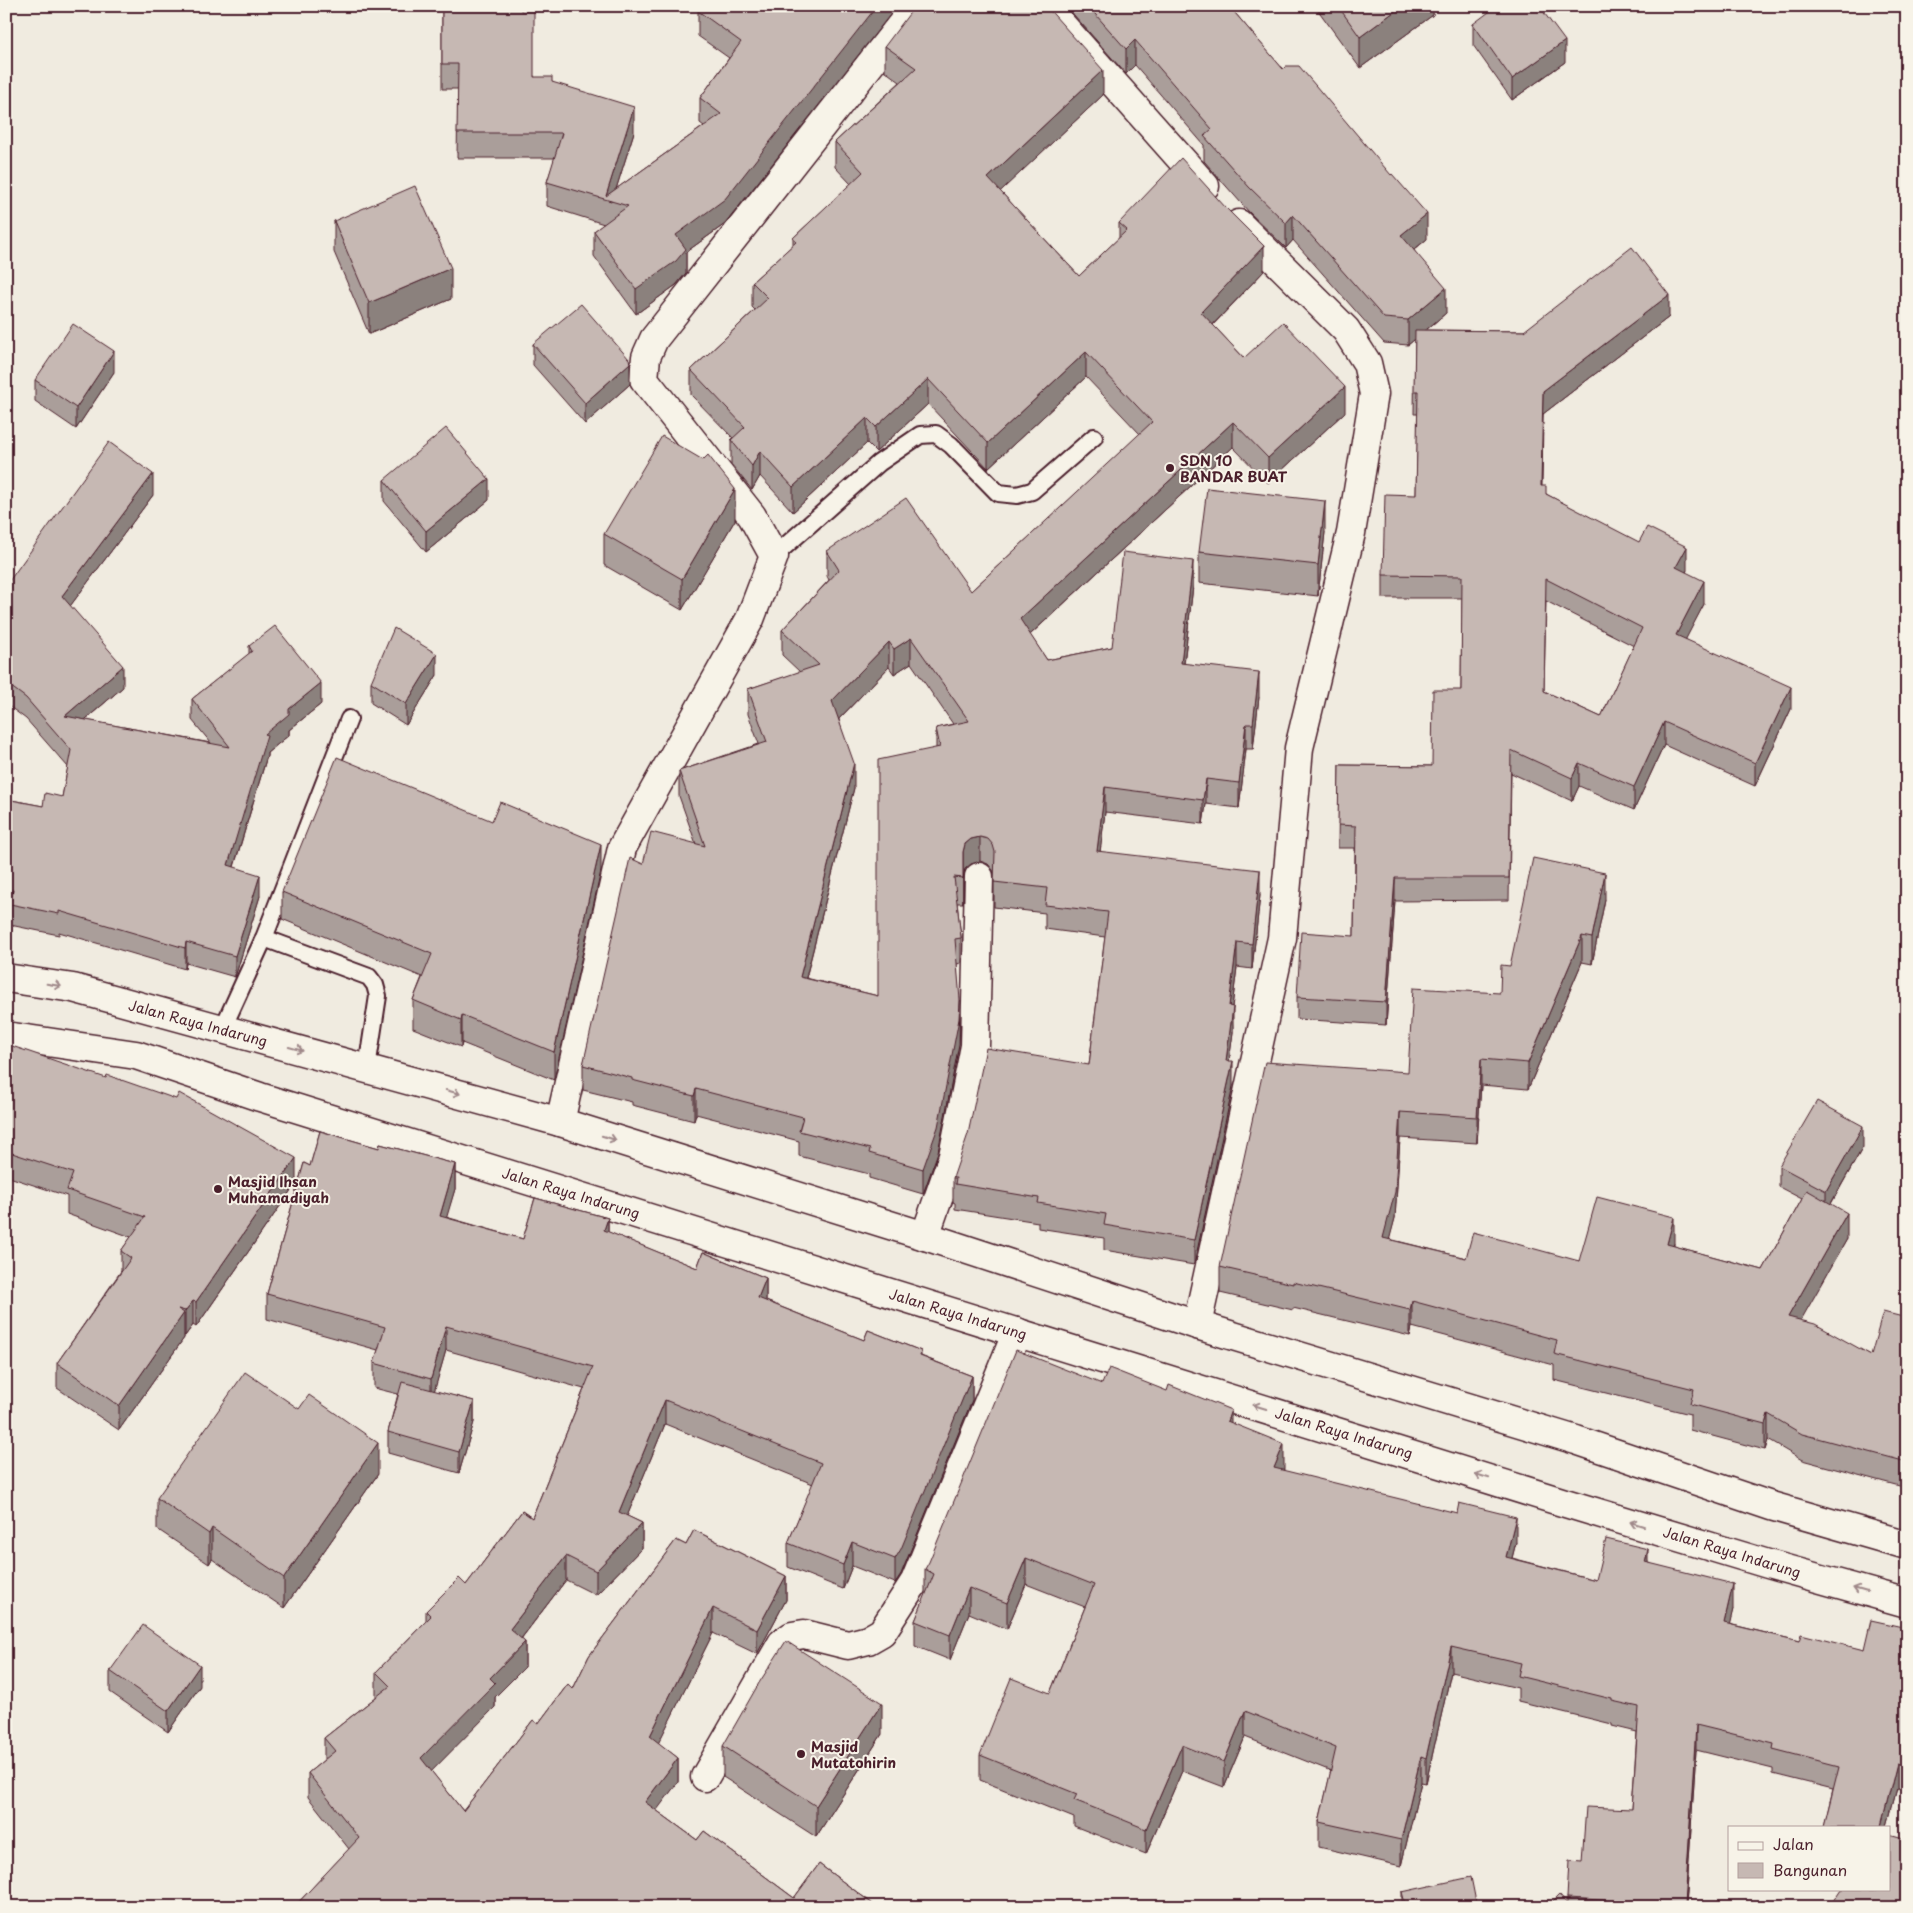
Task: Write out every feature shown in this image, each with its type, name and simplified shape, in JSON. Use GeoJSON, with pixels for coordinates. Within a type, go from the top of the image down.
{"type":"FeatureCollection","features":[{"type":"Feature","properties":{"kind":"main road"},"geometry":{"type":"LineString","coordinates":[[560,1122],[622,848],[750,619],[774,556],[752,516],[644,379],[646,357],[654,339],[916,6]]}},
{"type":"Feature","properties":{"kind":"main road"},"geometry":{"type":"LineString","coordinates":[[1045,6],[1222,205],[1346,330],[1367,363],[1374,394],[1351,533],[1299,748],[1282,938],[1197,1325]]}},
{"type":"Feature","properties":{"kind":"main road"},"geometry":{"type":"LineString","coordinates":[[926,1236],[953,1156],[975,1046],[979,877]]}},
{"type":"Feature","properties":{"kind":"main road","name":"Jalan Raya Indarung"},"geometry":{"type":"LineString","coordinates":[[6,978],[73,988],[560,1122],[926,1236],[1197,1325],[1576,1440],[1771,1506],[1907,1545]]}},
{"type":"Feature","properties":{"kind":"main road","name":"Jalan Raya Indarung"},"geometry":{"type":"LineString","coordinates":[[6,1036],[136,1055],[260,1097],[1571,1504],[1907,1603]]}},
{"type":"Feature","properties":{"kind":"main road"},"geometry":{"type":"LineString","coordinates":[[705,1777],[782,1643],[792,1636],[804,1634],[848,1645],[868,1640],[882,1632],[914,1581],[1017,1332]]}},
{"type":"Feature","properties":{"kind":"lane"},"geometry":{"type":"LineString","coordinates":[[774,556],[879,463],[920,434],[936,434],[951,445],[998,494],[1017,495],[1032,491],[1094,437]]}},
{"type":"Feature","properties":{"kind":"lane"},"geometry":{"type":"LineString","coordinates":[[222,1030],[264,938],[349,719]]}},
{"type":"Feature","properties":{"kind":"lane"},"geometry":{"type":"LineString","coordinates":[[264,938],[369,977],[375,985],[378,996],[367,1068]]}},
{"type":"Feature","properties":{"kind":"building"},"geometry":{"type":"Polygon","coordinates":[[[446,6],[521,6],[521,11],[534,11],[534,77],[552,77],[552,82],[634,107],[606,196],[721,114],[700,98],[741,42],[698,11],[701,6],[877,6],[725,199],[676,235],[686,249],[676,261],[636,289],[594,231],[628,206],[547,182],[562,133],[457,133],[458,64],[442,64],[442,10],[446,11],[446,6]]]}},
{"type":"Feature","properties":{"kind":"building"},"geometry":{"type":"Polygon","coordinates":[[[915,6],[1046,6],[1103,70],[988,178],[1079,276],[1127,230],[1119,223],[1181,158],[1226,208],[1264,246],[1201,312],[1244,358],[1283,322],[1345,387],[1268,458],[1233,422],[1020,619],[1047,660],[1112,647],[1123,552],[1193,561],[1181,663],[1259,672],[1253,724],[1246,724],[1239,783],[1206,779],[1203,800],[1105,787],[1097,851],[1260,870],[1252,944],[1237,942],[1229,1006],[1233,1007],[1226,1061],[1233,1061],[1194,1240],[1104,1225],[1106,1214],[1038,1203],[1039,1198],[955,1184],[956,1178],[953,1178],[968,1134],[986,1048],[1089,1065],[1108,912],[1045,905],[1047,888],[994,882],[995,852],[993,845],[988,839],[980,837],[971,839],[965,844],[963,852],[963,878],[954,877],[961,937],[955,939],[960,1000],[959,1019],[938,1127],[923,1169],[869,1153],[870,1149],[799,1131],[803,1117],[696,1089],[694,1096],[583,1065],[630,858],[643,864],[651,832],[705,846],[679,771],[767,742],[748,689],[819,665],[782,630],[839,570],[827,551],[906,498],[971,591],[1152,422],[1086,352],[988,443],[928,379],[876,427],[867,418],[793,487],[760,451],[752,466],[731,440],[745,427],[691,370],[768,298],[752,282],[796,242],[793,238],[863,172],[835,142],[916,68],[885,46],[915,6]],[[911,638],[894,649],[889,642],[832,701],[854,763],[800,977],[878,996],[878,760],[940,747],[936,728],[969,721],[911,638]]]}},
{"type":"Feature","properties":{"kind":"building"},"geometry":{"type":"Polygon","coordinates":[[[1088,6],[1229,6],[1283,69],[1286,66],[1299,66],[1391,175],[1427,214],[1401,235],[1446,288],[1408,320],[1384,318],[1293,215],[1286,223],[1249,187],[1204,136],[1212,129],[1135,40],[1126,49],[1088,6]]]}},
{"type":"Feature","properties":{"kind":"building"},"geometry":{"type":"Polygon","coordinates":[[[1338,6],[1402,6],[1360,37],[1338,6]]]}},
{"type":"Feature","properties":{"kind":"building"},"geometry":{"type":"Polygon","coordinates":[[[1497,6],[1539,6],[1565,41],[1512,79],[1473,24],[1497,6]]]}},
{"type":"Feature","properties":{"kind":"building"},"geometry":{"type":"Polygon","coordinates":[[[415,186],[451,268],[369,303],[334,221],[415,186]]]}},
{"type":"Feature","properties":{"kind":"building"},"geometry":{"type":"Polygon","coordinates":[[[1632,247],[1669,295],[1543,391],[1541,486],[1546,486],[1546,494],[1639,542],[1647,527],[1687,547],[1676,567],[1704,581],[1676,635],[1791,687],[1755,763],[1664,722],[1634,787],[1579,763],[1572,778],[1511,750],[1509,878],[1395,878],[1386,1002],[1297,997],[1301,932],[1354,936],[1356,826],[1338,825],[1339,765],[1432,766],[1433,690],[1461,690],[1462,576],[1383,575],[1385,494],[1416,495],[1418,391],[1414,391],[1415,330],[1524,331],[1632,247]],[[1546,579],[1544,691],[1601,717],[1642,628],[1546,579]]]}},
{"type":"Feature","properties":{"kind":"building"},"geometry":{"type":"Polygon","coordinates":[[[581,304],[629,359],[630,363],[585,403],[533,344],[581,304]]]}},
{"type":"Feature","properties":{"kind":"building"},"geometry":{"type":"Polygon","coordinates":[[[73,324],[114,351],[76,408],[35,380],[73,324]]]}},
{"type":"Feature","properties":{"kind":"building"},"geometry":{"type":"Polygon","coordinates":[[[446,428],[489,479],[426,531],[384,480],[446,428]]]}},
{"type":"Feature","properties":{"kind":"building"},"geometry":{"type":"Polygon","coordinates":[[[662,436],[703,460],[708,455],[735,489],[682,579],[604,534],[662,436]]]}},
{"type":"Feature","properties":{"kind":"building"},"geometry":{"type":"Polygon","coordinates":[[[109,442],[153,474],[62,596],[123,666],[65,716],[230,747],[192,699],[252,651],[249,646],[275,626],[321,683],[289,709],[289,714],[265,734],[267,735],[228,865],[260,875],[235,956],[186,942],[185,948],[59,911],[59,914],[10,904],[13,890],[6,889],[6,799],[43,806],[45,793],[62,797],[71,750],[26,698],[6,683],[6,594],[11,587],[7,584],[109,442]]]}},
{"type":"Feature","properties":{"kind":"building"},"geometry":{"type":"Polygon","coordinates":[[[1207,488],[1325,501],[1318,565],[1199,552],[1207,488]]]}},
{"type":"Feature","properties":{"kind":"building"},"geometry":{"type":"Polygon","coordinates":[[[394,628],[437,654],[406,704],[371,682],[394,628]]]}},
{"type":"Feature","properties":{"kind":"building"},"geometry":{"type":"Polygon","coordinates":[[[337,757],[492,821],[500,802],[601,844],[554,1052],[462,1015],[461,1020],[413,1000],[432,954],[282,892],[337,757]]]}},
{"type":"Feature","properties":{"kind":"building"},"geometry":{"type":"Polygon","coordinates":[[[1533,858],[1605,873],[1592,938],[1582,936],[1528,1063],[1481,1059],[1477,1117],[1400,1112],[1395,1192],[1383,1238],[1466,1258],[1473,1232],[1579,1261],[1597,1197],[1674,1217],[1667,1244],[1763,1270],[1807,1190],[1847,1213],[1788,1317],[1815,1324],[1871,1355],[1883,1312],[1907,1318],[1907,1462],[1802,1434],[1768,1414],[1765,1424],[1690,1404],[1694,1389],[1554,1354],[1557,1340],[1412,1301],[1410,1310],[1220,1267],[1265,1062],[1408,1072],[1413,988],[1500,993],[1501,965],[1510,966],[1533,858]]]}},
{"type":"Feature","properties":{"kind":"building"},"geometry":{"type":"Polygon","coordinates":[[[6,1044],[106,1078],[107,1075],[176,1099],[179,1093],[296,1158],[196,1302],[193,1301],[185,1311],[178,1309],[184,1313],[119,1406],[57,1363],[131,1258],[121,1251],[145,1217],[67,1190],[73,1173],[6,1151],[6,1044]]]}},
{"type":"Feature","properties":{"kind":"building"},"geometry":{"type":"Polygon","coordinates":[[[1817,1101],[1863,1126],[1826,1191],[1779,1166],[1817,1101]]]}},
{"type":"Feature","properties":{"kind":"building"},"geometry":{"type":"Polygon","coordinates":[[[320,1131],[379,1148],[380,1144],[455,1164],[440,1216],[523,1239],[535,1198],[608,1218],[604,1230],[697,1268],[703,1252],[766,1278],[758,1298],[864,1340],[868,1330],[921,1351],[920,1356],[972,1376],[901,1549],[895,1559],[852,1542],[843,1565],[788,1543],[821,1463],[665,1400],[619,1512],[642,1523],[596,1571],[566,1556],[510,1629],[525,1642],[490,1678],[495,1683],[421,1758],[463,1811],[533,1720],[538,1724],[568,1684],[573,1689],[589,1656],[676,1540],[686,1545],[694,1530],[786,1576],[757,1630],[713,1608],[650,1736],[678,1758],[645,1802],[697,1840],[704,1831],[794,1898],[819,1864],[877,1907],[294,1907],[359,1838],[308,1773],[335,1751],[324,1738],[390,1686],[376,1672],[431,1616],[426,1611],[459,1578],[466,1585],[522,1511],[532,1518],[593,1367],[446,1326],[431,1379],[374,1363],[385,1327],[267,1294],[304,1163],[310,1166],[320,1131]]]}},
{"type":"Feature","properties":{"kind":"building"},"geometry":{"type":"Polygon","coordinates":[[[1016,1350],[1102,1384],[1109,1368],[1167,1391],[1169,1385],[1231,1410],[1227,1421],[1284,1444],[1274,1468],[1457,1513],[1459,1503],[1516,1517],[1506,1557],[1596,1580],[1606,1539],[1648,1549],[1645,1562],[1733,1584],[1724,1623],[1799,1641],[1801,1634],[1864,1650],[1871,1620],[1907,1628],[1907,1766],[1897,1763],[1881,1826],[1824,1826],[1839,1766],[1773,1749],[1774,1744],[1696,1725],[1685,1905],[1567,1898],[1569,1861],[1582,1862],[1586,1807],[1632,1809],[1639,1707],[1518,1676],[1521,1663],[1451,1647],[1426,1758],[1421,1756],[1401,1840],[1319,1822],[1336,1748],[1245,1711],[1224,1762],[1182,1745],[1146,1829],[1074,1800],[1077,1794],[980,1755],[1011,1678],[1050,1693],[1094,1585],[1026,1558],[1007,1603],[969,1588],[950,1635],[915,1621],[934,1574],[925,1569],[1016,1350]]]}},
{"type":"Feature","properties":{"kind":"building"},"geometry":{"type":"Polygon","coordinates":[[[245,1372],[299,1409],[309,1395],[378,1443],[284,1578],[212,1528],[209,1534],[157,1498],[245,1372]]]}},
{"type":"Feature","properties":{"kind":"building"},"geometry":{"type":"Polygon","coordinates":[[[402,1382],[474,1401],[459,1452],[388,1432],[402,1382]]]}},
{"type":"Feature","properties":{"kind":"building"},"geometry":{"type":"Polygon","coordinates":[[[143,1625],[200,1665],[168,1711],[110,1671],[143,1625]]]}},
{"type":"Feature","properties":{"kind":"building","name":"Masjid Mutatohirin"},"geometry":{"type":"Polygon","coordinates":[[[786,1641],[882,1703],[816,1806],[723,1746],[759,1683],[786,1641]]]}},
{"type":"Feature","properties":{"kind":"building"},"geometry":{"type":"Polygon","coordinates":[[[1890,1834],[1907,1839],[1907,1907],[1829,1907],[1840,1890],[1890,1890],[1890,1834]]]}},
{"type":"Feature","properties":{"kind":"building"},"geometry":{"type":"Polygon","coordinates":[[[1471,1877],[1477,1907],[1406,1907],[1402,1892],[1471,1877]]]}},
{"type":"Feature","properties":{"kind":"building"},"geometry":{"type":"Polygon","coordinates":[[[1559,1895],[1570,1907],[1547,1907],[1559,1895]]]}},
{"type":"Feature","properties":{"kind":"place","name":"SDN 10 BANDAR BUAT"},"geometry":{"type":"Point","coordinates":[1170,468]}},
{"type":"Feature","properties":{"kind":"place","name":"Masjid Ihsan Muhamadiyah"},"geometry":{"type":"Point","coordinates":[218,1189]}},
{"type":"Feature","properties":{"kind":"place","name":"Masjid Mutatohirin"},"geometry":{"type":"Point","coordinates":[801,1754]}}]}
